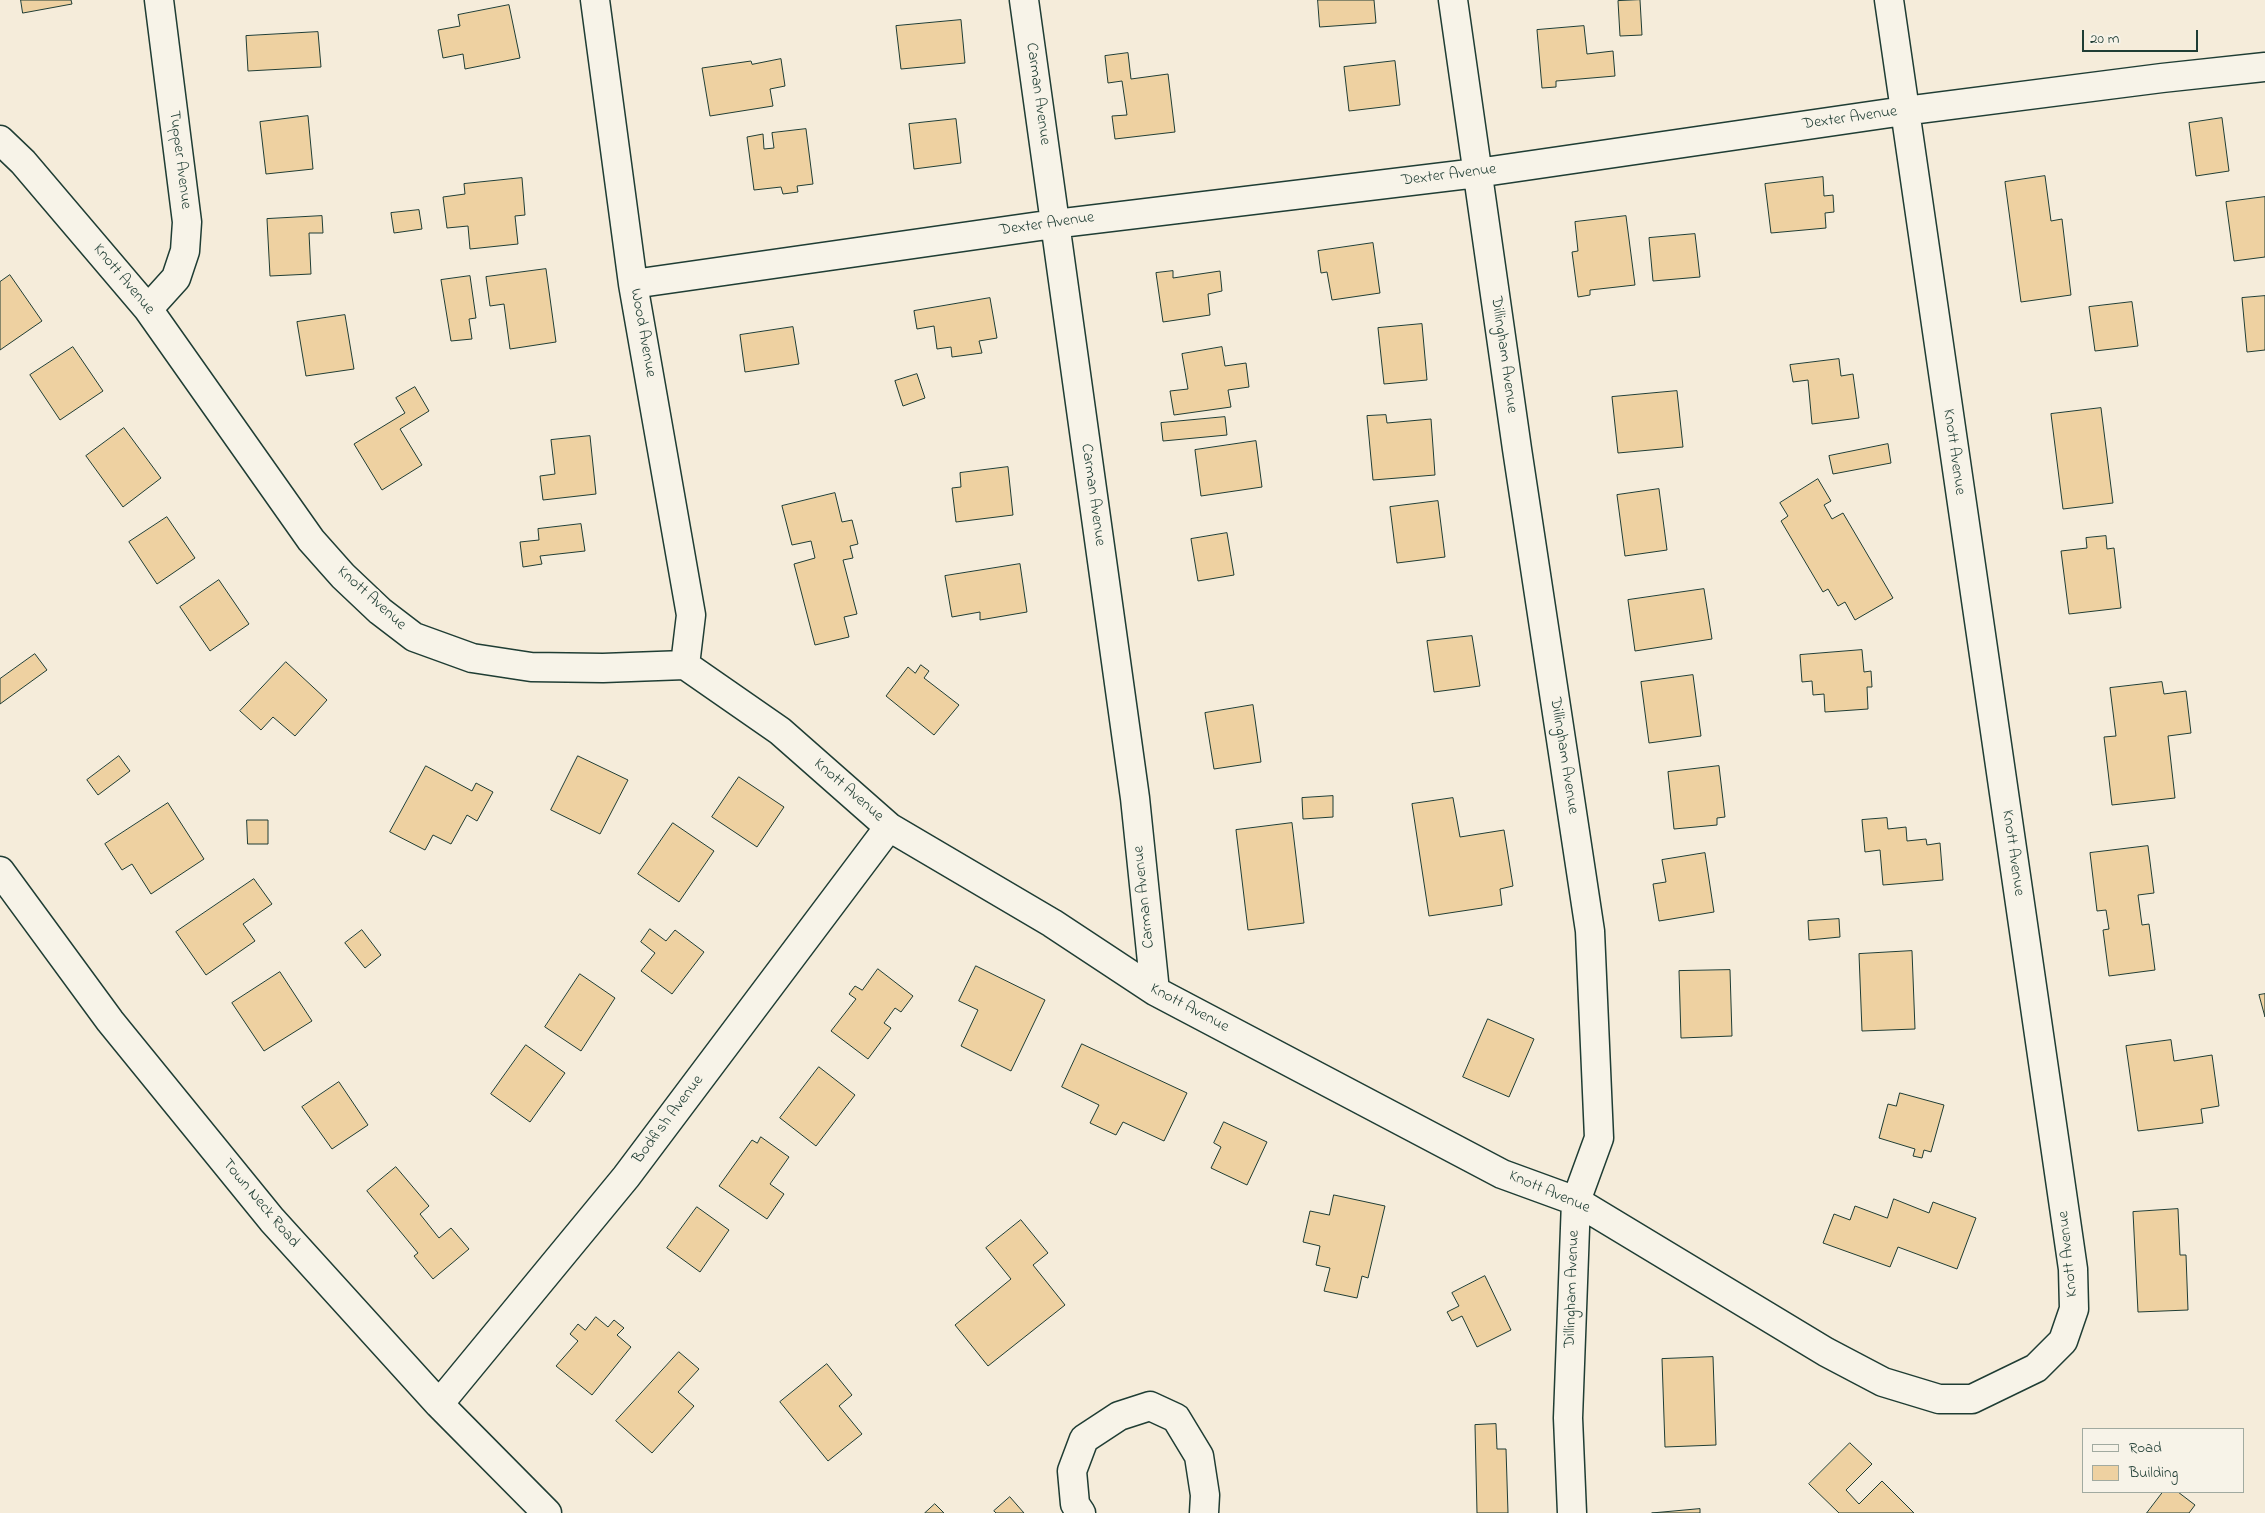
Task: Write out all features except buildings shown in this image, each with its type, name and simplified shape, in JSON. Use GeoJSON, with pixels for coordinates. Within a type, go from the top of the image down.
{"type":"FeatureCollection","features":[{"type":"Feature","properties":{"kind":"street","name":"Tupper Avenue"},"geometry":{"type":"LineString","coordinates":[[148,309],[176,278],[185,251],[187,222],[159,0]]}},
{"type":"Feature","properties":{"kind":"street","name":"Wood Avenue"},"geometry":{"type":"LineString","coordinates":[[595,0],[634,284],[691,615],[685,665]]}},
{"type":"Feature","properties":{"kind":"street","name":"Carman Avenue"},"geometry":{"type":"LineString","coordinates":[[1024,0],[1135,798],[1155,991]]}},
{"type":"Feature","properties":{"kind":"street","name":"Dillingham Avenue"},"geometry":{"type":"LineString","coordinates":[[1453,0],[1590,931],[1599,1138],[1576,1201],[1568,1418],[1572,1513]]}},
{"type":"Feature","properties":{"kind":"street","name":"Knott Avenue"},"geometry":{"type":"LineString","coordinates":[[0,140],[23,162],[148,309],[311,540],[343,576],[380,611],[414,637],[472,658],[531,667],[604,668],[685,665],[780,731],[889,827],[1052,924],[1155,991],[1502,1174],[1576,1201],[1834,1356],[1883,1382],[1940,1399],[1972,1399],[2036,1368],[2063,1341],[2074,1309],[2072,1259],[1888,0]]}},
{"type":"Feature","properties":{"kind":"street","name":"Dexter Avenue"},"geometry":{"type":"LineString","coordinates":[[634,284],[1054,224],[1477,173],[1904,111],[2162,78],[2265,67]]}},
{"type":"Feature","properties":{"kind":"street","name":"Bodfish Avenue"},"geometry":{"type":"LineString","coordinates":[[439,1404],[626,1177],[889,827]]}},
{"type":"Feature","properties":{"kind":"street","name":"Town Neck Road"},"geometry":{"type":"LineString","coordinates":[[0,871],[110,1021],[272,1220],[439,1404],[547,1513]]}},
{"type":"Feature","properties":{"kind":"street"},"geometry":{"type":"LineString","coordinates":[[1081,1513],[1075,1504],[1072,1471],[1084,1439],[1119,1416],[1150,1406],[1176,1418],[1199,1456],[1205,1495],[1204,1513]]}}]}
